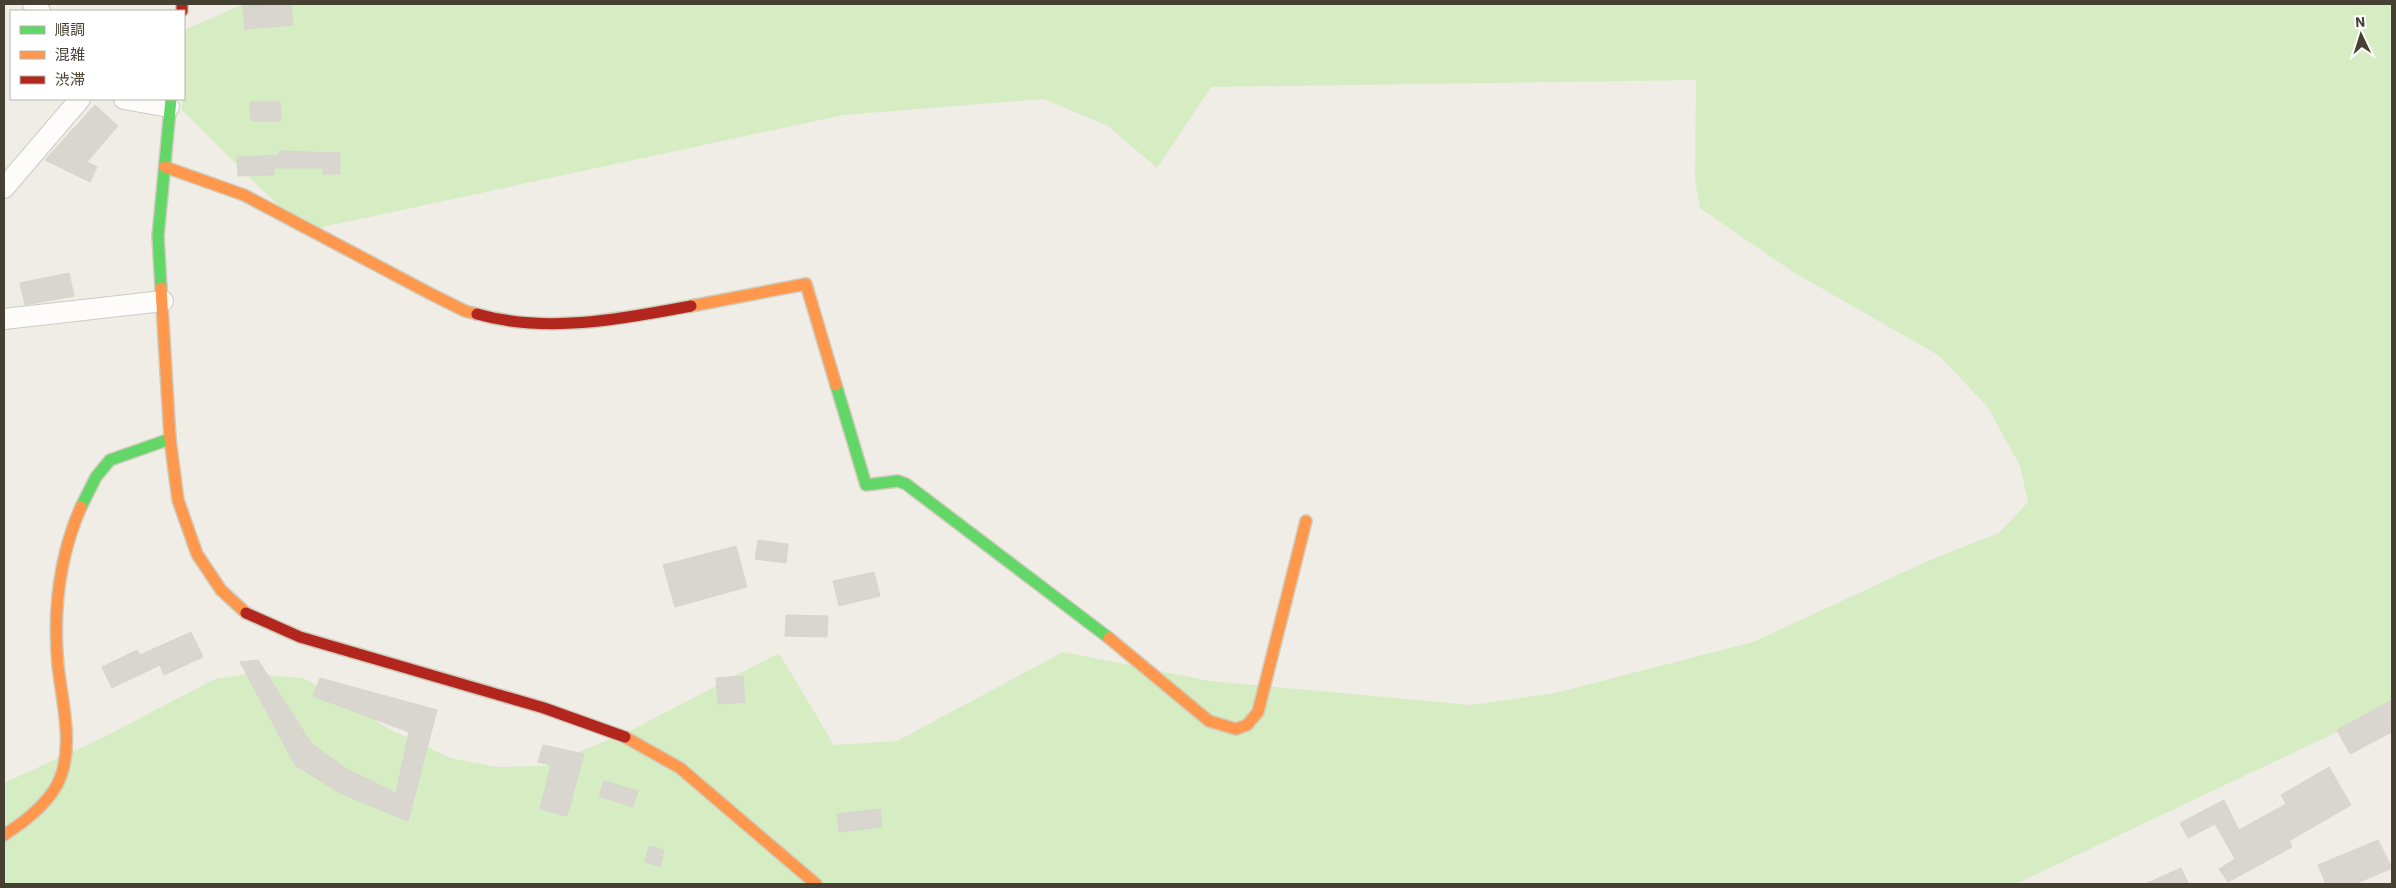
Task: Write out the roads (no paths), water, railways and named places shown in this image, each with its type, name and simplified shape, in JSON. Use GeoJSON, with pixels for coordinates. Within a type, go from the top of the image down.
{"type":"FeatureCollection","features":[{"type":"Feature","properties":{"kind":"street"},"geometry":{"type":"LineString","coordinates":[[4,188],[79,100]]}},
{"type":"Feature","properties":{"kind":"street"},"geometry":{"type":"LineString","coordinates":[[136,100],[170,103],[158,236],[170,439],[178,500],[197,554],[221,590],[243,612],[300,637],[544,708],[632,739],[680,768],[816,884]]}},
{"type":"Feature","properties":{"kind":"street"},"geometry":{"type":"LineString","coordinates":[[164,167],[244,195],[429,294],[464,311],[490,318],[544,324],[633,317],[806,284],[866,484],[898,481],[906,484],[1101,632],[1209,721],[1227,729],[1244,728],[1251,723],[1258,712],[1306,521]]}},
{"type":"Feature","properties":{"kind":"street"},"geometry":{"type":"LineString","coordinates":[[4,319],[163,301]]}},
{"type":"Feature","properties":{"kind":"street"},"geometry":{"type":"LineString","coordinates":[[4,834],[43,803],[61,775],[64,745],[56,604],[64,559],[74,524],[102,467],[111,459],[170,439]]}}]}
